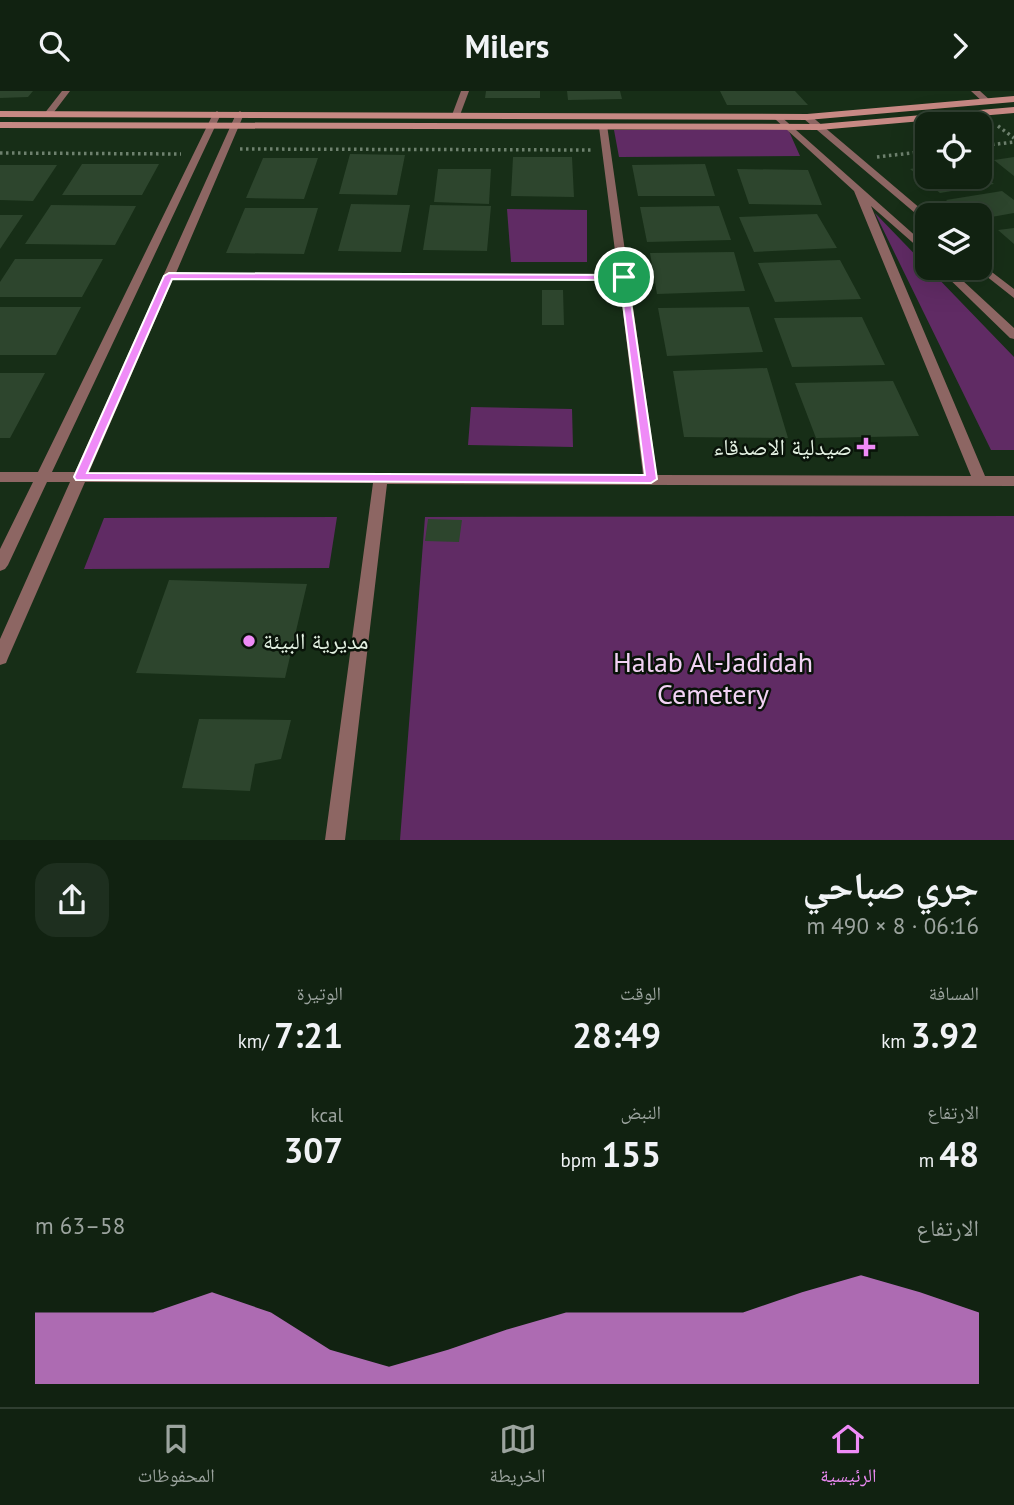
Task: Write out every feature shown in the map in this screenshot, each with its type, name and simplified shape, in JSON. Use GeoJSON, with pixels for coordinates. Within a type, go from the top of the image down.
{"type":"FeatureCollection","features":[{"type":"Feature","properties":{"kind":"street"},"geometry":{"type":"LineString","coordinates":[[48,114],[66,91]]}},
{"type":"Feature","properties":{"kind":"street"},"geometry":{"type":"LineString","coordinates":[[456,115],[465,91]]}},
{"type":"Feature","properties":{"kind":"street"},"geometry":{"type":"LineString","coordinates":[[975,91],[987,101]]}},
{"type":"Feature","properties":{"kind":"street"},"geometry":{"type":"LineString","coordinates":[[238,120],[456,115],[807,117],[1014,99]]}},
{"type":"Feature","properties":{"kind":"street"},"geometry":{"type":"LineString","coordinates":[[0,125],[238,120],[604,127],[819,127],[1014,110]]}},
{"type":"Feature","properties":{"kind":"street"},"geometry":{"type":"LineString","coordinates":[[0,114],[214,120]]}},
{"type":"Feature","properties":{"kind":"street"},"geometry":{"type":"LineString","coordinates":[[63,125],[71,114]]}},
{"type":"Feature","properties":{"kind":"street"},"geometry":{"type":"LineString","coordinates":[[778,117],[915,241]]}},
{"type":"Feature","properties":{"kind":"street"},"geometry":{"type":"LineString","coordinates":[[807,117],[915,210]]}},
{"type":"Feature","properties":{"kind":"street"},"geometry":{"type":"LineString","coordinates":[[0,565],[214,120]]}},
{"type":"Feature","properties":{"kind":"street"},"geometry":{"type":"LineString","coordinates":[[0,658],[238,120]]}},
{"type":"Feature","properties":{"kind":"street"},"geometry":{"type":"LineString","coordinates":[[604,127],[651,479]]}},
{"type":"Feature","properties":{"kind":"street"},"geometry":{"type":"LineString","coordinates":[[859,191],[980,481]]}},
{"type":"Feature","properties":{"kind":"street"},"geometry":{"type":"LineString","coordinates":[[169,276],[624,277]]}},
{"type":"Feature","properties":{"kind":"street"},"geometry":{"type":"LineString","coordinates":[[992,276],[1014,295]]}},
{"type":"Feature","properties":{"kind":"street"},"geometry":{"type":"LineString","coordinates":[[956,280],[1014,335]]}},
{"type":"Feature","properties":{"kind":"street"},"geometry":{"type":"LineString","coordinates":[[0,477],[1014,481]]}},
{"type":"Feature","properties":{"kind":"street"},"geometry":{"type":"LineString","coordinates":[[335,840],[381,478]]}},
{"type":"Feature","properties":{"kind":"path"},"geometry":{"type":"LineString","coordinates":[[992,145],[1014,142]]}},
{"type":"Feature","properties":{"kind":"path"},"geometry":{"type":"LineString","coordinates":[[69,153],[75,145]]}},
{"type":"Feature","properties":{"kind":"path"},"geometry":{"type":"LineString","coordinates":[[225,149],[607,150]]}},
{"type":"Feature","properties":{"kind":"path"},"geometry":{"type":"LineString","coordinates":[[856,159],[915,152]]}},
{"type":"Feature","properties":{"kind":"path"},"geometry":{"type":"LineString","coordinates":[[0,153],[197,154]]}},
{"type":"Feature","properties":{"kind":"green space"},"geometry":{"type":"Polygon","coordinates":[[[788,129],[800,156],[619,157],[614,130],[788,129]]]}},
{"type":"Feature","properties":{"kind":"green space"},"geometry":{"type":"Polygon","coordinates":[[[507,209],[587,210],[587,262],[511,262],[507,209]]]}},
{"type":"Feature","properties":{"kind":"green space"},"geometry":{"type":"Polygon","coordinates":[[[875,213],[915,254],[915,280],[940,280],[1014,357],[1014,450],[991,450],[875,213]]]}},
{"type":"Feature","properties":{"kind":"green space"},"geometry":{"type":"Polygon","coordinates":[[[471,407],[572,409],[573,447],[468,445],[471,407]]]}},
{"type":"Feature","properties":{"kind":"green space","name":"Halab Al-Jadidah Cemetery"},"geometry":{"type":"Polygon","coordinates":[[[1014,516],[1014,840],[400,840],[425,517],[1014,516]]]}},
{"type":"Feature","properties":{"kind":"green space"},"geometry":{"type":"Polygon","coordinates":[[[337,517],[329,568],[84,569],[104,518],[337,517]]]}},
{"type":"Feature","properties":{"kind":"building"},"geometry":{"type":"Polygon","coordinates":[[[0,91],[33,91],[28,97],[0,98],[0,91]]]}},
{"type":"Feature","properties":{"kind":"building"},"geometry":{"type":"Polygon","coordinates":[[[486,91],[540,91],[540,98],[485,98],[486,91]]]}},
{"type":"Feature","properties":{"kind":"building"},"geometry":{"type":"Polygon","coordinates":[[[567,91],[620,91],[622,99],[568,100],[567,91]]]}},
{"type":"Feature","properties":{"kind":"building"},"geometry":{"type":"Polygon","coordinates":[[[720,91],[795,91],[808,105],[727,105],[720,91]]]}},
{"type":"Feature","properties":{"kind":"building"},"geometry":{"type":"Polygon","coordinates":[[[350,154],[405,155],[397,195],[339,194],[350,154]]]}},
{"type":"Feature","properties":{"kind":"building"},"geometry":{"type":"Polygon","coordinates":[[[513,157],[572,157],[574,197],[511,196],[513,157]]]}},
{"type":"Feature","properties":{"kind":"building"},"geometry":{"type":"Polygon","coordinates":[[[1014,157],[1014,176],[994,160],[1014,157]]]}},
{"type":"Feature","properties":{"kind":"building"},"geometry":{"type":"Polygon","coordinates":[[[263,158],[318,158],[304,199],[246,198],[263,158]]]}},
{"type":"Feature","properties":{"kind":"building"},"geometry":{"type":"Polygon","coordinates":[[[82,164],[159,164],[142,195],[62,195],[82,164]]]}},
{"type":"Feature","properties":{"kind":"building"},"geometry":{"type":"Polygon","coordinates":[[[705,164],[715,196],[638,196],[632,165],[705,164]]]}},
{"type":"Feature","properties":{"kind":"building"},"geometry":{"type":"Polygon","coordinates":[[[0,165],[57,165],[33,201],[0,200],[0,165]]]}},
{"type":"Feature","properties":{"kind":"building"},"geometry":{"type":"Polygon","coordinates":[[[438,169],[491,169],[489,204],[434,202],[438,169]]]}},
{"type":"Feature","properties":{"kind":"building"},"geometry":{"type":"Polygon","coordinates":[[[737,169],[808,170],[822,205],[749,204],[737,169]]]}},
{"type":"Feature","properties":{"kind":"building"},"geometry":{"type":"Polygon","coordinates":[[[935,189],[964,189],[940,193],[935,189]]]}},
{"type":"Feature","properties":{"kind":"building"},"geometry":{"type":"Polygon","coordinates":[[[1002,191],[1014,200],[1014,213],[992,217],[992,203],[950,203],[946,200],[1002,191]]]}},
{"type":"Feature","properties":{"kind":"building"},"geometry":{"type":"Polygon","coordinates":[[[351,204],[410,205],[401,252],[338,251],[351,204]]]}},
{"type":"Feature","properties":{"kind":"building"},"geometry":{"type":"Polygon","coordinates":[[[51,205],[136,206],[115,245],[25,244],[51,205]]]}},
{"type":"Feature","properties":{"kind":"building"},"geometry":{"type":"Polygon","coordinates":[[[430,205],[491,206],[487,251],[423,250],[430,205]]]}},
{"type":"Feature","properties":{"kind":"building"},"geometry":{"type":"Polygon","coordinates":[[[719,206],[731,240],[647,242],[640,207],[719,206]]]}},
{"type":"Feature","properties":{"kind":"building"},"geometry":{"type":"Polygon","coordinates":[[[245,208],[318,208],[304,254],[226,253],[245,208]]]}},
{"type":"Feature","properties":{"kind":"building"},"geometry":{"type":"Polygon","coordinates":[[[817,214],[837,248],[754,252],[739,217],[817,214]]]}},
{"type":"Feature","properties":{"kind":"building"},"geometry":{"type":"Polygon","coordinates":[[[0,215],[23,215],[0,249],[0,215]]]}},
{"type":"Feature","properties":{"kind":"building"},"geometry":{"type":"Polygon","coordinates":[[[1014,228],[1014,244],[998,230],[1014,228]]]}},
{"type":"Feature","properties":{"kind":"building"},"geometry":{"type":"Polygon","coordinates":[[[734,252],[745,291],[657,294],[650,253],[734,252]]]}},
{"type":"Feature","properties":{"kind":"building"},"geometry":{"type":"Polygon","coordinates":[[[15,259],[103,259],[82,297],[0,297],[0,282],[15,259]]]}},
{"type":"Feature","properties":{"kind":"building"},"geometry":{"type":"Polygon","coordinates":[[[840,260],[861,299],[775,302],[758,263],[840,260]]]}},
{"type":"Feature","properties":{"kind":"building"},"geometry":{"type":"Polygon","coordinates":[[[542,290],[563,290],[564,325],[542,325],[542,290]]]}},
{"type":"Feature","properties":{"kind":"building"},"geometry":{"type":"Polygon","coordinates":[[[0,307],[81,307],[56,355],[0,355],[0,307]]]}},
{"type":"Feature","properties":{"kind":"building"},"geometry":{"type":"Polygon","coordinates":[[[749,307],[763,352],[667,356],[658,308],[749,307]]]}},
{"type":"Feature","properties":{"kind":"building"},"geometry":{"type":"Polygon","coordinates":[[[862,317],[885,365],[792,367],[774,318],[862,317]]]}},
{"type":"Feature","properties":{"kind":"building"},"geometry":{"type":"Polygon","coordinates":[[[767,368],[788,438],[684,437],[673,371],[767,368]]]}},
{"type":"Feature","properties":{"kind":"building"},"geometry":{"type":"Polygon","coordinates":[[[0,373],[45,373],[10,438],[0,438],[0,373]]]}},
{"type":"Feature","properties":{"kind":"building"},"geometry":{"type":"Polygon","coordinates":[[[893,381],[919,436],[816,438],[795,383],[893,381]]]}},
{"type":"Feature","properties":{"kind":"building"},"geometry":{"type":"Polygon","coordinates":[[[428,519],[462,520],[459,542],[425,541],[428,519]]]}},
{"type":"Feature","properties":{"kind":"building"},"geometry":{"type":"Polygon","coordinates":[[[169,580],[307,584],[285,678],[136,673],[169,580]]]}},
{"type":"Feature","properties":{"kind":"building"},"geometry":{"type":"Polygon","coordinates":[[[199,719],[291,720],[281,759],[255,764],[250,791],[182,788],[199,719]]]}},
{"type":"Feature","properties":{"kind":"place","name":"صيدلية الاصدقاء"},"geometry":{"type":"Point","coordinates":[866,447]}},
{"type":"Feature","properties":{"kind":"place","name":"مديرية البيئة"},"geometry":{"type":"Point","coordinates":[249,641]}},
{"type":"Feature","properties":{"kind":"route"},"geometry":{"type":"LineString","coordinates":[[169,276],[624,277],[651,479],[80,477],[169,276]]}}]}
